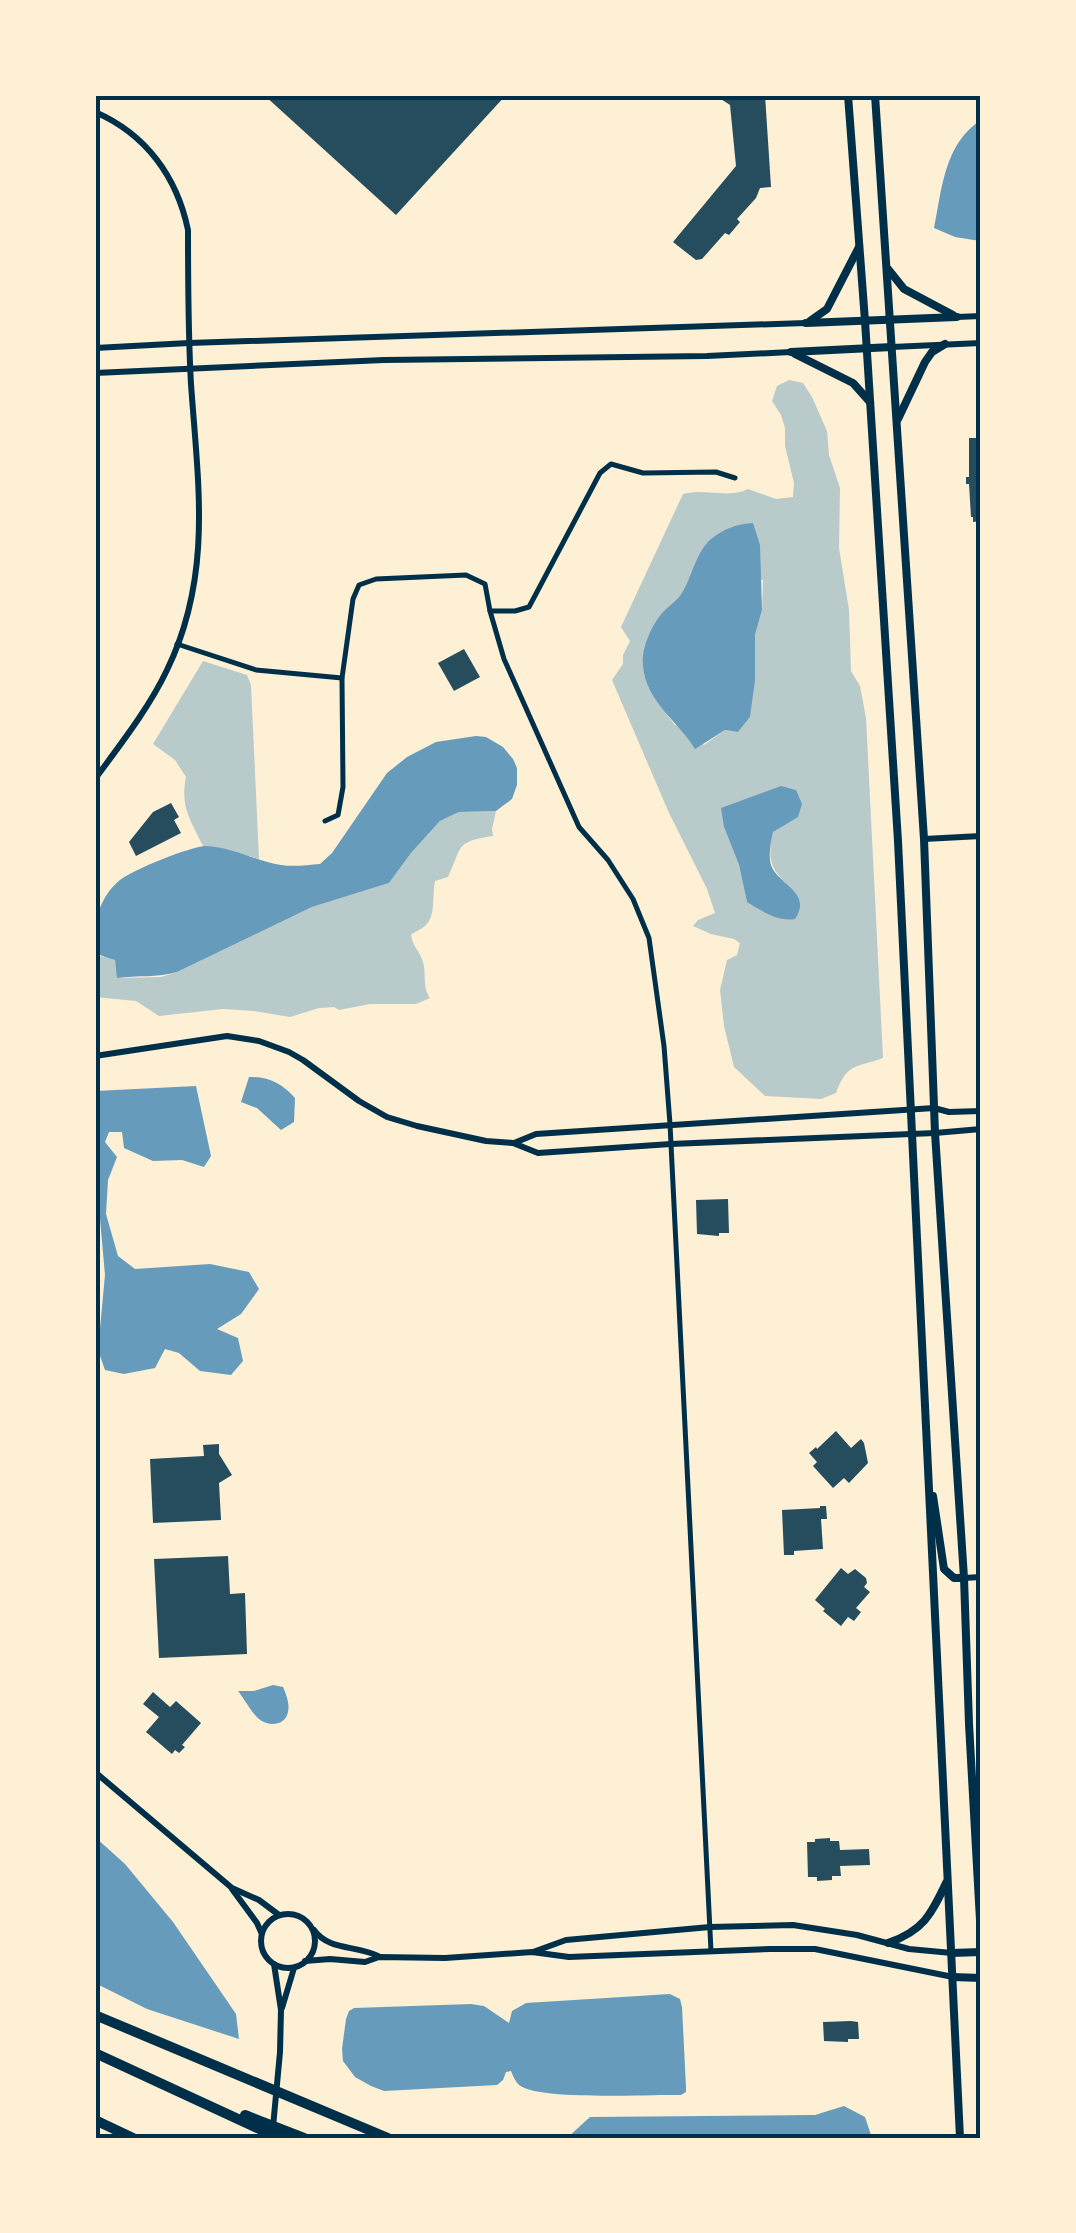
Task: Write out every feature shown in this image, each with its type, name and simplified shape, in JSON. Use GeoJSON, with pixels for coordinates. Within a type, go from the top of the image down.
{"type":"FeatureCollection","features":[{"type":"Feature","properties":{"kind":"highway"},"geometry":{"type":"LineString","coordinates":[[95,2015],[388,2138]]}},
{"type":"Feature","properties":{"kind":"highway"},"geometry":{"type":"LineString","coordinates":[[95,2053],[275,2138]]}},
{"type":"Feature","properties":{"kind":"highway"},"geometry":{"type":"LineString","coordinates":[[160,2083],[304,2138]]}},
{"type":"Feature","properties":{"kind":"highway"},"geometry":{"type":"LineString","coordinates":[[95,2120],[133,2138]]}},
{"type":"Feature","properties":{"kind":"main road"},"geometry":{"type":"LineString","coordinates":[[848,95],[898,841],[960,2138]]}},
{"type":"Feature","properties":{"kind":"main road"},"geometry":{"type":"LineString","coordinates":[[875,95],[924,840],[935,1133],[964,1578],[981,1938]]}},
{"type":"Feature","properties":{"kind":"main road"},"geometry":{"type":"LineString","coordinates":[[806,323],[827,309],[860,246]]}},
{"type":"Feature","properties":{"kind":"main road"},"geometry":{"type":"LineString","coordinates":[[886,266],[904,289],[957,317]]}},
{"type":"Feature","properties":{"kind":"main road"},"geometry":{"type":"LineString","coordinates":[[806,323],[957,317]]}},
{"type":"Feature","properties":{"kind":"main road"},"geometry":{"type":"LineString","coordinates":[[896,423],[925,362],[945,344]]}},
{"type":"Feature","properties":{"kind":"main road"},"geometry":{"type":"LineString","coordinates":[[791,352],[892,347]]}},
{"type":"Feature","properties":{"kind":"main road"},"geometry":{"type":"LineString","coordinates":[[791,352],[853,383],[870,402]]}},
{"type":"Feature","properties":{"kind":"main road"},"geometry":{"type":"LineString","coordinates":[[926,1447],[944,1570],[954,1578],[964,1578]]}},
{"type":"Feature","properties":{"kind":"main road"},"geometry":{"type":"LineString","coordinates":[[888,1943],[908,1936],[929,1918],[948,1879]]}},
{"type":"Feature","properties":{"kind":"main road"},"geometry":{"type":"LineString","coordinates":[[952,1953],[981,1952]]}},
{"type":"Feature","properties":{"kind":"main road"},"geometry":{"type":"LineString","coordinates":[[953,1977],[981,1978]]}},
{"type":"Feature","properties":{"kind":"street"},"geometry":{"type":"LineString","coordinates":[[95,112],[141,141],[160,163],[176,188],[188,230],[190,368],[200,521],[200,549],[187,617],[167,670],[96,776]]}},
{"type":"Feature","properties":{"kind":"street"},"geometry":{"type":"LineString","coordinates":[[957,317],[981,316]]}},
{"type":"Feature","properties":{"kind":"street"},"geometry":{"type":"LineString","coordinates":[[95,348],[806,323]]}},
{"type":"Feature","properties":{"kind":"street"},"geometry":{"type":"LineString","coordinates":[[892,347],[981,342]]}},
{"type":"Feature","properties":{"kind":"street"},"geometry":{"type":"LineString","coordinates":[[95,373],[384,360],[791,352]]}},
{"type":"Feature","properties":{"kind":"street"},"geometry":{"type":"LineString","coordinates":[[490,611],[529,607],[600,473],[612,464],[643,473],[716,472],[735,478]]}},
{"type":"Feature","properties":{"kind":"street"},"geometry":{"type":"LineString","coordinates":[[325,820],[338,815],[343,788],[342,678],[359,585],[376,579],[466,575],[485,584],[504,659],[579,827],[608,860],[633,899],[648,938],[664,1046],[670,1124],[711,1951]]}},
{"type":"Feature","properties":{"kind":"street"},"geometry":{"type":"LineString","coordinates":[[177,644],[256,670],[342,678]]}},
{"type":"Feature","properties":{"kind":"street"},"geometry":{"type":"LineString","coordinates":[[924,840],[981,836]]}},
{"type":"Feature","properties":{"kind":"street"},"geometry":{"type":"LineString","coordinates":[[95,1056],[228,1036],[244,1038],[289,1052],[387,1116],[434,1130],[513,1143],[538,1153],[981,1128]]}},
{"type":"Feature","properties":{"kind":"street"},"geometry":{"type":"LineString","coordinates":[[513,1143],[536,1134],[670,1124],[934,1108],[981,1112]]}},
{"type":"Feature","properties":{"kind":"street"},"geometry":{"type":"LineString","coordinates":[[964,1578],[981,1577]]}},
{"type":"Feature","properties":{"kind":"street"},"geometry":{"type":"LineString","coordinates":[[95,1772],[232,1888],[262,1936]]}},
{"type":"Feature","properties":{"kind":"street"},"geometry":{"type":"LineString","coordinates":[[232,1888],[259,1900],[279,1915]]}},
{"type":"Feature","properties":{"kind":"street"},"geometry":{"type":"LineString","coordinates":[[275,2138],[282,2010],[274,1964],[262,1950],[262,1930],[279,1915],[301,1917],[320,1940],[364,1949],[380,1957]]}},
{"type":"Feature","properties":{"kind":"street"},"geometry":{"type":"LineString","coordinates":[[532,1952],[566,1940],[710,1927],[810,1926],[909,1949],[952,1953]]}},
{"type":"Feature","properties":{"kind":"street"},"geometry":{"type":"LineString","coordinates":[[282,2010],[294,1968],[309,1959],[315,1946],[313,1929]]}},
{"type":"Feature","properties":{"kind":"street"},"geometry":{"type":"LineString","coordinates":[[305,1961],[365,1962],[380,1957],[445,1958],[532,1952],[569,1957],[816,1949],[953,1977]]}},
{"type":"Feature","properties":{"kind":"street"},"geometry":{"type":"LineString","coordinates":[[274,1964],[294,1968]]}},
{"type":"Feature","properties":{"kind":"shaded area"},"geometry":{"type":"Polygon","coordinates":[[[789,380],[803,383],[827,431],[829,455],[840,488],[839,548],[849,610],[851,671],[860,686],[866,718],[883,1058],[853,1068],[836,1093],[821,1099],[765,1096],[734,1067],[720,990],[727,960],[737,955],[740,943],[693,926],[715,913],[612,680],[623,664],[630,641],[621,627],[683,494],[748,489],[776,499],[793,497],[785,428],[772,401],[777,386],[789,380]],[[694,571],[681,597],[667,608],[658,702],[674,724],[704,745],[725,730],[738,732],[750,717],[763,580],[694,571]],[[785,824],[724,827],[739,865],[747,902],[791,888],[774,869],[770,849],[773,832],[785,824]]]}},
{"type":"Feature","properties":{"kind":"shaded area"},"geometry":{"type":"Polygon","coordinates":[[[203,661],[247,675],[251,685],[259,859],[203,846],[185,805],[186,777],[175,760],[153,744],[203,661]]]}},
{"type":"Feature","properties":{"kind":"shaded area"},"geometry":{"type":"Polygon","coordinates":[[[496,811],[493,836],[462,847],[448,877],[435,881],[429,921],[411,935],[423,962],[430,998],[416,1004],[319,1008],[290,1017],[223,1009],[159,1016],[136,1001],[95,997],[95,949],[100,956],[115,960],[118,978],[161,977],[177,972],[312,907],[389,883],[440,821],[459,812],[496,811]]]}},
{"type":"Feature","properties":{"kind":"water"},"geometry":{"type":"Polygon","coordinates":[[[981,120],[980,241],[934,228],[952,154],[981,120]]]}},
{"type":"Feature","properties":{"kind":"water"},"geometry":{"type":"Polygon","coordinates":[[[753,523],[760,545],[762,610],[755,635],[750,717],[738,732],[725,730],[695,749],[650,690],[643,665],[646,643],[661,614],[682,593],[706,544],[725,530],[753,523]]]}},
{"type":"Feature","properties":{"kind":"water"},"geometry":{"type":"Polygon","coordinates":[[[476,736],[503,747],[513,759],[517,785],[512,799],[496,811],[459,812],[440,821],[389,883],[312,907],[170,974],[117,978],[115,960],[98,953],[95,926],[99,912],[109,891],[120,880],[176,854],[206,846],[281,865],[320,864],[332,853],[387,773],[436,742],[476,736]]]}},
{"type":"Feature","properties":{"kind":"water"},"geometry":{"type":"Polygon","coordinates":[[[781,786],[796,790],[802,804],[798,817],[773,832],[770,852],[775,872],[800,902],[795,919],[776,917],[747,902],[721,808],[781,786]]]}},
{"type":"Feature","properties":{"kind":"water"},"geometry":{"type":"Polygon","coordinates":[[[249,1077],[280,1085],[295,1098],[294,1122],[281,1130],[257,1108],[241,1102],[249,1077]]]}},
{"type":"Feature","properties":{"kind":"water"},"geometry":{"type":"Polygon","coordinates":[[[196,1086],[211,1156],[204,1167],[182,1160],[153,1161],[124,1148],[122,1132],[109,1132],[105,1142],[117,1157],[108,1180],[106,1214],[118,1256],[135,1269],[210,1264],[249,1272],[259,1289],[241,1314],[217,1329],[238,1338],[243,1361],[231,1375],[200,1371],[179,1353],[165,1349],[155,1368],[124,1374],[105,1370],[98,1350],[105,1275],[95,1198],[95,1091],[196,1086]]]}},
{"type":"Feature","properties":{"kind":"water"},"geometry":{"type":"Polygon","coordinates":[[[283,1687],[288,1709],[284,1720],[272,1724],[256,1716],[238,1691],[283,1687]]]}},
{"type":"Feature","properties":{"kind":"water"},"geometry":{"type":"Polygon","coordinates":[[[95,1837],[125,1864],[173,1922],[236,2014],[239,2039],[147,2009],[95,1983],[95,1837]]]}},
{"type":"Feature","properties":{"kind":"water"},"geometry":{"type":"Polygon","coordinates":[[[670,1994],[680,1999],[682,2007],[686,2092],[681,2095],[549,2093],[519,2085],[511,2071],[497,2085],[384,2091],[355,2077],[343,2061],[346,2019],[354,2008],[471,2004],[484,2006],[509,2023],[512,2011],[526,2003],[670,1994]]]}},
{"type":"Feature","properties":{"kind":"water"},"geometry":{"type":"Polygon","coordinates":[[[844,2106],[865,2117],[872,2138],[567,2138],[590,2117],[815,2115],[844,2106]]]}},
{"type":"Feature","properties":{"kind":"building"},"geometry":{"type":"Polygon","coordinates":[[[264,95],[506,95],[396,215],[264,95]]]}},
{"type":"Feature","properties":{"kind":"building"},"geometry":{"type":"Polygon","coordinates":[[[715,95],[765,95],[771,187],[760,188],[729,235],[725,233],[702,259],[696,260],[673,242],[736,166],[730,105],[715,95]]]}},
{"type":"Feature","properties":{"kind":"building"},"geometry":{"type":"Polygon","coordinates":[[[969,438],[981,438],[981,521],[973,522],[966,484],[969,438]]]}},
{"type":"Feature","properties":{"kind":"building"},"geometry":{"type":"Polygon","coordinates":[[[464,649],[480,677],[454,691],[438,663],[464,649]]]}},
{"type":"Feature","properties":{"kind":"building"},"geometry":{"type":"Polygon","coordinates":[[[171,803],[179,817],[174,820],[181,833],[136,856],[129,842],[153,812],[171,803]]]}},
{"type":"Feature","properties":{"kind":"building"},"geometry":{"type":"Polygon","coordinates":[[[728,1199],[729,1233],[697,1234],[696,1200],[728,1199]]]}},
{"type":"Feature","properties":{"kind":"building"},"geometry":{"type":"Polygon","coordinates":[[[836,1431],[851,1448],[861,1439],[868,1463],[849,1483],[844,1478],[833,1488],[813,1466],[817,1462],[809,1453],[836,1431]]]}},
{"type":"Feature","properties":{"kind":"building"},"geometry":{"type":"Polygon","coordinates":[[[219,1444],[219,1454],[232,1475],[219,1483],[221,1520],[153,1523],[150,1459],[204,1456],[203,1445],[219,1444]]]}},
{"type":"Feature","properties":{"kind":"building"},"geometry":{"type":"Polygon","coordinates":[[[826,1506],[827,1519],[821,1519],[823,1549],[784,1555],[782,1510],[826,1506]]]}},
{"type":"Feature","properties":{"kind":"building"},"geometry":{"type":"Polygon","coordinates":[[[228,1556],[230,1594],[245,1593],[247,1654],[159,1658],[154,1559],[228,1556]]]}},
{"type":"Feature","properties":{"kind":"building"},"geometry":{"type":"Polygon","coordinates":[[[841,1568],[848,1574],[855,1569],[866,1578],[864,1587],[870,1592],[856,1608],[861,1612],[854,1621],[848,1617],[841,1626],[815,1600],[841,1568]]]}},
{"type":"Feature","properties":{"kind":"building"},"geometry":{"type":"Polygon","coordinates":[[[153,1692],[170,1707],[176,1701],[201,1723],[179,1753],[175,1750],[172,1754],[146,1732],[159,1717],[143,1704],[153,1692]]]}},
{"type":"Feature","properties":{"kind":"building"},"geometry":{"type":"Polygon","coordinates":[[[830,1838],[839,1841],[840,1850],[869,1849],[870,1865],[840,1866],[841,1876],[832,1876],[832,1880],[808,1877],[807,1842],[830,1838]]]}},
{"type":"Feature","properties":{"kind":"building"},"geometry":{"type":"Polygon","coordinates":[[[823,2022],[858,2022],[859,2039],[824,2041],[823,2022]]]}}]}
